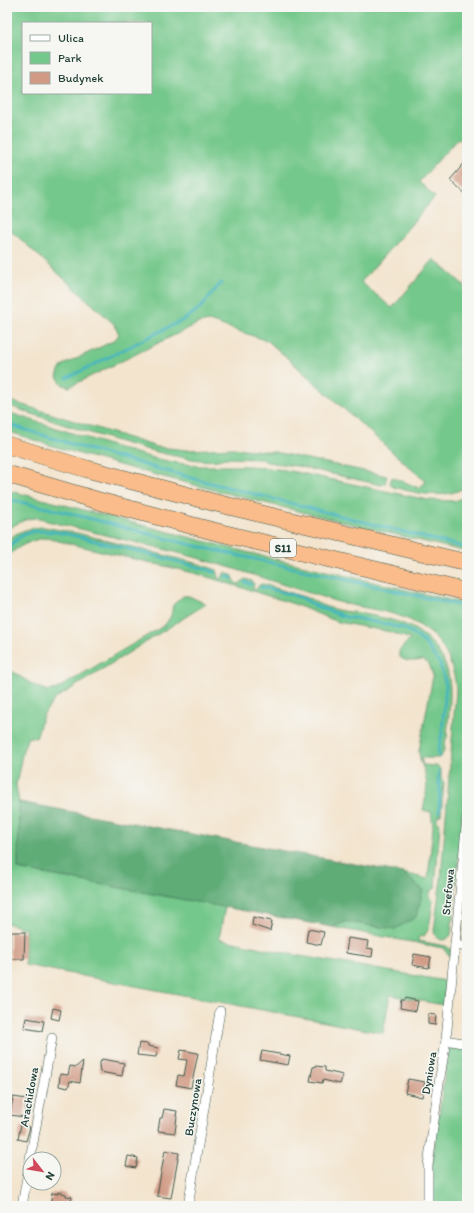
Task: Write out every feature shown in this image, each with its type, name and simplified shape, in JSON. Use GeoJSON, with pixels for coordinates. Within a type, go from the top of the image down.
{"type":"FeatureCollection","features":[{"type":"Feature","properties":{"kind":"highway","name":"S11"},"geometry":{"type":"LineString","coordinates":[[7,445],[87,469],[216,503],[467,563]]}},
{"type":"Feature","properties":{"kind":"highway","name":"S11"},"geometry":{"type":"LineString","coordinates":[[7,474],[99,501],[209,530],[467,592]]}},
{"type":"Feature","properties":{"kind":"street","name":"Strefowa"},"geometry":{"type":"LineString","coordinates":[[455,944],[467,818]]}},
{"type":"Feature","properties":{"kind":"street"},"geometry":{"type":"LineString","coordinates":[[455,944],[467,947]]}},
{"type":"Feature","properties":{"kind":"street","name":"Dyniowa"},"geometry":{"type":"LineString","coordinates":[[428,1206],[428,1166],[446,1040],[455,944]]}},
{"type":"Feature","properties":{"kind":"street","name":"Buczynowa"},"geometry":{"type":"LineString","coordinates":[[188,1206],[220,1011]]}},
{"type":"Feature","properties":{"kind":"street","name":"Arachidowa"},"geometry":{"type":"LineString","coordinates":[[31,1151],[52,1038]]}},
{"type":"Feature","properties":{"kind":"street"},"geometry":{"type":"LineString","coordinates":[[446,1040],[467,1044]]}},
{"type":"Feature","properties":{"kind":"street","name":"Arachidowa"},"geometry":{"type":"LineString","coordinates":[[22,1206],[25,1191]]}},
{"type":"Feature","properties":{"kind":"green space"},"geometry":{"type":"Polygon","coordinates":[[[7,7],[467,7],[467,146],[458,138],[419,182],[435,197],[361,282],[392,308],[434,259],[467,288],[467,486],[458,491],[440,494],[421,493],[393,487],[390,483],[392,477],[419,488],[426,482],[268,341],[209,321],[199,323],[69,387],[63,385],[57,377],[63,365],[115,340],[119,334],[114,324],[7,227],[7,7]]]}},
{"type":"Feature","properties":{"kind":"green space"},"geometry":{"type":"Polygon","coordinates":[[[7,400],[157,447],[187,450],[233,448],[275,452],[387,476],[385,483],[381,485],[297,466],[267,462],[262,459],[224,458],[209,461],[184,458],[119,442],[84,431],[7,405],[7,400]]]}},
{"type":"Feature","properties":{"kind":"green space"},"geometry":{"type":"Polygon","coordinates":[[[7,412],[115,447],[153,458],[178,463],[199,466],[250,466],[286,470],[428,500],[454,501],[467,496],[467,552],[202,487],[66,450],[7,431],[7,412]]]}},
{"type":"Feature","properties":{"kind":"green space"},"geometry":{"type":"Polygon","coordinates":[[[7,490],[254,554],[467,604],[467,776],[451,935],[449,938],[443,940],[438,939],[434,930],[441,878],[456,690],[450,662],[446,653],[435,637],[419,625],[400,616],[345,604],[212,562],[42,519],[32,518],[16,524],[7,530],[7,490]]]}},
{"type":"Feature","properties":{"kind":"green space"},"geometry":{"type":"Polygon","coordinates":[[[44,527],[77,533],[199,564],[217,570],[217,577],[221,579],[225,572],[233,576],[235,583],[239,584],[245,579],[252,581],[254,584],[253,589],[256,590],[259,585],[263,584],[311,599],[314,602],[332,608],[381,617],[414,629],[434,646],[444,661],[447,669],[450,685],[450,700],[447,737],[443,754],[439,758],[421,758],[423,765],[436,766],[441,769],[441,778],[444,783],[441,815],[437,817],[437,822],[440,826],[435,888],[430,892],[430,896],[433,901],[429,929],[424,936],[419,936],[418,941],[446,946],[450,949],[451,955],[449,956],[443,948],[332,927],[346,921],[395,929],[423,891],[403,873],[428,879],[433,826],[431,812],[423,810],[427,783],[419,751],[433,676],[429,664],[423,660],[407,661],[399,656],[399,651],[410,639],[391,632],[338,622],[294,604],[198,574],[46,538],[25,544],[7,557],[7,544],[12,536],[28,529],[44,527]]]}},
{"type":"Feature","properties":{"kind":"green space"},"geometry":{"type":"Polygon","coordinates":[[[183,596],[189,596],[206,604],[55,699],[43,715],[36,738],[28,737],[23,750],[16,785],[19,802],[18,869],[225,907],[219,939],[295,955],[446,981],[443,1005],[390,995],[383,1033],[25,965],[25,929],[7,923],[7,668],[35,686],[48,691],[57,689],[165,625],[171,616],[173,605],[183,596]]]}},
{"type":"Feature","properties":{"kind":"green space"},"geometry":{"type":"Polygon","coordinates":[[[19,802],[403,873],[423,890],[416,917],[395,929],[346,922],[332,927],[18,869],[19,802]]]}},
{"type":"Feature","properties":{"kind":"green space"},"geometry":{"type":"Polygon","coordinates":[[[467,862],[467,877],[461,940],[460,938],[467,862]]]}},
{"type":"Feature","properties":{"kind":"green space"},"geometry":{"type":"Polygon","coordinates":[[[449,1045],[467,1048],[467,1206],[432,1206],[431,1169],[449,1045]]]}},
{"type":"Feature","properties":{"kind":"building"},"geometry":{"type":"Polygon","coordinates":[[[467,160],[467,195],[450,180],[467,160]]]}},
{"type":"Feature","properties":{"kind":"building"},"geometry":{"type":"Polygon","coordinates":[[[253,917],[272,921],[270,931],[252,925],[253,917]]]}},
{"type":"Feature","properties":{"kind":"building"},"geometry":{"type":"Polygon","coordinates":[[[308,929],[324,932],[321,945],[306,942],[308,929]]]}},
{"type":"Feature","properties":{"kind":"building"},"geometry":{"type":"Polygon","coordinates":[[[10,932],[25,932],[24,959],[10,959],[10,932]]]}},
{"type":"Feature","properties":{"kind":"building"},"geometry":{"type":"Polygon","coordinates":[[[348,938],[368,941],[367,948],[373,949],[372,957],[346,953],[348,938]]]}},
{"type":"Feature","properties":{"kind":"building"},"geometry":{"type":"Polygon","coordinates":[[[414,954],[431,957],[429,968],[412,965],[414,954]]]}},
{"type":"Feature","properties":{"kind":"building"},"geometry":{"type":"Polygon","coordinates":[[[405,998],[418,1001],[416,1011],[400,1008],[401,1000],[404,1000],[405,998]]]}},
{"type":"Feature","properties":{"kind":"building"},"geometry":{"type":"Polygon","coordinates":[[[53,1008],[61,1010],[59,1020],[51,1018],[53,1008]]]}},
{"type":"Feature","properties":{"kind":"building"},"geometry":{"type":"Polygon","coordinates":[[[428,1014],[436,1015],[435,1025],[428,1024],[428,1014]]]}},
{"type":"Feature","properties":{"kind":"building"},"geometry":{"type":"Polygon","coordinates":[[[26,1018],[44,1021],[42,1031],[24,1028],[26,1018]]]}},
{"type":"Feature","properties":{"kind":"building"},"geometry":{"type":"Polygon","coordinates":[[[139,1043],[148,1044],[148,1046],[158,1048],[156,1057],[137,1055],[139,1043]]]}},
{"type":"Feature","properties":{"kind":"building"},"geometry":{"type":"Polygon","coordinates":[[[181,1050],[198,1053],[191,1088],[176,1085],[178,1075],[184,1076],[187,1060],[179,1059],[181,1050]]]}},
{"type":"Feature","properties":{"kind":"building"},"geometry":{"type":"Polygon","coordinates":[[[262,1051],[290,1056],[288,1065],[260,1060],[262,1051]]]}},
{"type":"Feature","properties":{"kind":"building"},"geometry":{"type":"Polygon","coordinates":[[[102,1059],[124,1063],[122,1076],[100,1072],[99,1065],[102,1059]]]}},
{"type":"Feature","properties":{"kind":"building"},"geometry":{"type":"Polygon","coordinates":[[[83,1061],[80,1083],[70,1081],[68,1088],[59,1086],[60,1074],[68,1075],[70,1066],[76,1067],[83,1061]]]}},
{"type":"Feature","properties":{"kind":"building"},"geometry":{"type":"Polygon","coordinates":[[[313,1067],[325,1067],[325,1071],[343,1075],[340,1084],[323,1080],[322,1083],[310,1081],[313,1067]]]}},
{"type":"Feature","properties":{"kind":"building"},"geometry":{"type":"Polygon","coordinates":[[[408,1079],[425,1082],[422,1097],[405,1093],[408,1079]]]}},
{"type":"Feature","properties":{"kind":"building"},"geometry":{"type":"Polygon","coordinates":[[[13,1097],[27,1099],[24,1117],[10,1115],[13,1097]]]}},
{"type":"Feature","properties":{"kind":"building"},"geometry":{"type":"Polygon","coordinates":[[[164,1109],[177,1111],[175,1133],[158,1131],[160,1118],[162,1118],[164,1109]]]}},
{"type":"Feature","properties":{"kind":"building"},"geometry":{"type":"Polygon","coordinates":[[[21,1125],[30,1127],[26,1141],[18,1139],[21,1125]]]}},
{"type":"Feature","properties":{"kind":"building"},"geometry":{"type":"Polygon","coordinates":[[[165,1150],[179,1153],[171,1198],[157,1196],[165,1150]]]}},
{"type":"Feature","properties":{"kind":"building"},"geometry":{"type":"Polygon","coordinates":[[[128,1156],[138,1158],[136,1168],[126,1166],[128,1156]]]}},
{"type":"Feature","properties":{"kind":"building"},"geometry":{"type":"Polygon","coordinates":[[[58,1192],[72,1197],[70,1206],[50,1206],[52,1193],[58,1194],[58,1192]]]}},
{"type":"Feature","properties":{"kind":"waterway"},"geometry":{"type":"LineString","coordinates":[[67,378],[185,319],[199,309],[221,283]]}},
{"type":"Feature","properties":{"kind":"waterway"},"geometry":{"type":"LineString","coordinates":[[7,424],[84,448],[199,480],[467,548]]}},
{"type":"Feature","properties":{"kind":"waterway"},"geometry":{"type":"LineString","coordinates":[[7,499],[65,512],[192,545],[467,607]]}},
{"type":"Feature","properties":{"kind":"waterway"},"geometry":{"type":"LineString","coordinates":[[7,550],[21,536],[31,532],[48,531],[77,536],[215,572]]}},
{"type":"Feature","properties":{"kind":"waterway"},"geometry":{"type":"LineString","coordinates":[[226,576],[232,578]]}},
{"type":"Feature","properties":{"kind":"waterway"},"geometry":{"type":"LineString","coordinates":[[245,582],[251,584]]}},
{"type":"Feature","properties":{"kind":"waterway"},"geometry":{"type":"LineString","coordinates":[[261,587],[296,596],[313,605],[348,618],[356,618],[403,628],[411,632],[425,643],[440,664],[446,685],[442,733],[438,753],[439,756]]}},
{"type":"Feature","properties":{"kind":"waterway"},"geometry":{"type":"LineString","coordinates":[[439,771],[439,812]]}}]}
